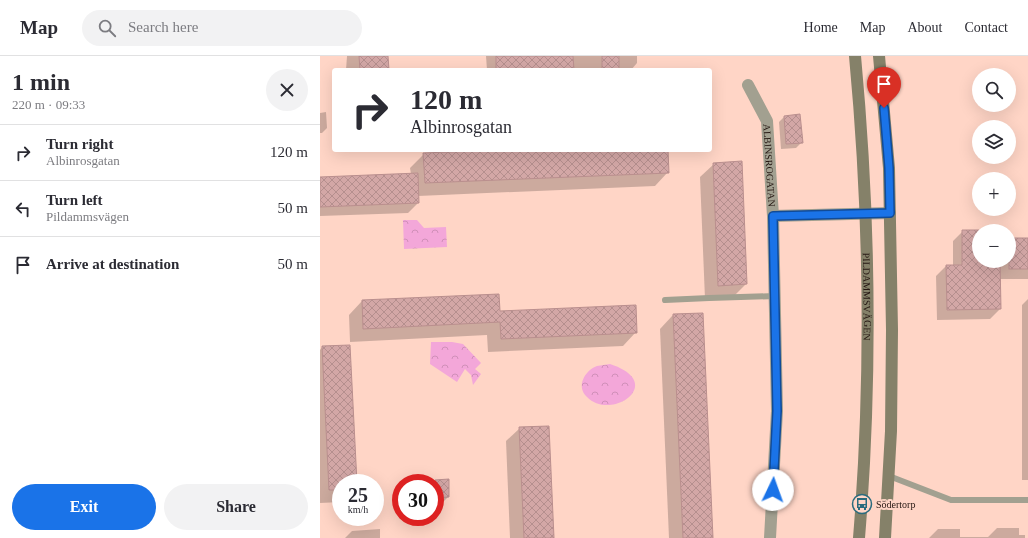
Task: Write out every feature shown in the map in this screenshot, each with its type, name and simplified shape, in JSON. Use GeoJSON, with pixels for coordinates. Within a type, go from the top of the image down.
{"type":"FeatureCollection","features":[{"type":"Feature","properties":{"kind":"main road","name":"PILDAMMSVÄGEN"},"geometry":{"type":"LineString","coordinates":[[855,56],[860,109],[865,214],[867,318],[865,448],[859,538]]}},
{"type":"Feature","properties":{"kind":"main road"},"geometry":{"type":"LineString","coordinates":[[879,56],[889,168],[892,330],[891,431],[885,538]]}},
{"type":"Feature","properties":{"kind":"street","name":"ALBINSROGATAN"},"geometry":{"type":"LineString","coordinates":[[748,85],[767,121],[773,216],[777,411],[770,538]]}},
{"type":"Feature","properties":{"kind":"street"},"geometry":{"type":"LineString","coordinates":[[773,216],[890,213]]}},
{"type":"Feature","properties":{"kind":"lane"},"geometry":{"type":"LineString","coordinates":[[665,300],[775,296]]}},
{"type":"Feature","properties":{"kind":"lane"},"geometry":{"type":"LineString","coordinates":[[888,476],[951,500],[1028,500]]}},
{"type":"Feature","properties":{"kind":"green space"},"geometry":{"type":"Polygon","coordinates":[[[403,220],[417,220],[424,228],[446,227],[447,247],[404,249],[403,220]]]}},
{"type":"Feature","properties":{"kind":"green space"},"geometry":{"type":"Polygon","coordinates":[[[431,342],[452,342],[463,344],[481,363],[475,369],[481,374],[473,385],[471,375],[465,369],[457,382],[430,364],[431,342]]]}},
{"type":"Feature","properties":{"kind":"green space"},"geometry":{"type":"Polygon","coordinates":[[[610,364],[627,372],[634,381],[635,389],[629,397],[620,403],[609,405],[597,404],[584,393],[582,389],[583,380],[585,375],[592,368],[610,364]]]}},
{"type":"Feature","properties":{"kind":"building"},"geometry":{"type":"Polygon","coordinates":[[[359,56],[388,56],[389,68],[360,68],[359,56]]]}},
{"type":"Feature","properties":{"kind":"building"},"geometry":{"type":"Polygon","coordinates":[[[496,56],[573,56],[574,68],[496,68],[496,56]]]}},
{"type":"Feature","properties":{"kind":"building"},"geometry":{"type":"Polygon","coordinates":[[[602,56],[619,56],[619,68],[602,68],[602,56]]]}},
{"type":"Feature","properties":{"kind":"building"},"geometry":{"type":"Polygon","coordinates":[[[800,114],[803,143],[786,144],[784,116],[800,114]]]}},
{"type":"Feature","properties":{"kind":"building"},"geometry":{"type":"Polygon","coordinates":[[[668,152],[669,173],[425,183],[423,153],[668,152]]]}},
{"type":"Feature","properties":{"kind":"building"},"geometry":{"type":"Polygon","coordinates":[[[742,161],[747,284],[718,286],[713,163],[742,161]]]}},
{"type":"Feature","properties":{"kind":"building"},"geometry":{"type":"Polygon","coordinates":[[[418,173],[419,203],[320,207],[320,177],[418,173]]]}},
{"type":"Feature","properties":{"kind":"building"},"geometry":{"type":"Polygon","coordinates":[[[962,230],[972,230],[972,268],[1000,268],[1001,309],[947,310],[946,265],[962,265],[962,230]]]}},
{"type":"Feature","properties":{"kind":"building"},"geometry":{"type":"Polygon","coordinates":[[[1016,238],[1028,238],[1028,269],[1009,269],[1016,268],[1016,238]]]}},
{"type":"Feature","properties":{"kind":"building"},"geometry":{"type":"Polygon","coordinates":[[[499,294],[500,311],[636,305],[637,333],[501,339],[500,322],[363,329],[362,300],[499,294]]]}},
{"type":"Feature","properties":{"kind":"building"},"geometry":{"type":"Polygon","coordinates":[[[703,313],[713,538],[683,538],[673,314],[703,313]]]}},
{"type":"Feature","properties":{"kind":"building"},"geometry":{"type":"Polygon","coordinates":[[[350,345],[357,474],[332,474],[332,490],[329,490],[322,346],[350,345]]]}},
{"type":"Feature","properties":{"kind":"building"},"geometry":{"type":"Polygon","coordinates":[[[549,426],[554,538],[524,538],[519,427],[549,426]]]}},
{"type":"Feature","properties":{"kind":"building"},"geometry":{"type":"Polygon","coordinates":[[[444,479],[449,479],[449,497],[444,497],[444,479]]]}},
{"type":"Feature","properties":{"kind":"place","name":"Södertorp"},"geometry":{"type":"Point","coordinates":[862,504]}},
{"type":"Feature","properties":{"kind":"route"},"geometry":{"type":"LineString","coordinates":[[773,490],[777,411],[773,216],[890,213],[889,168],[884,108]]}}]}
